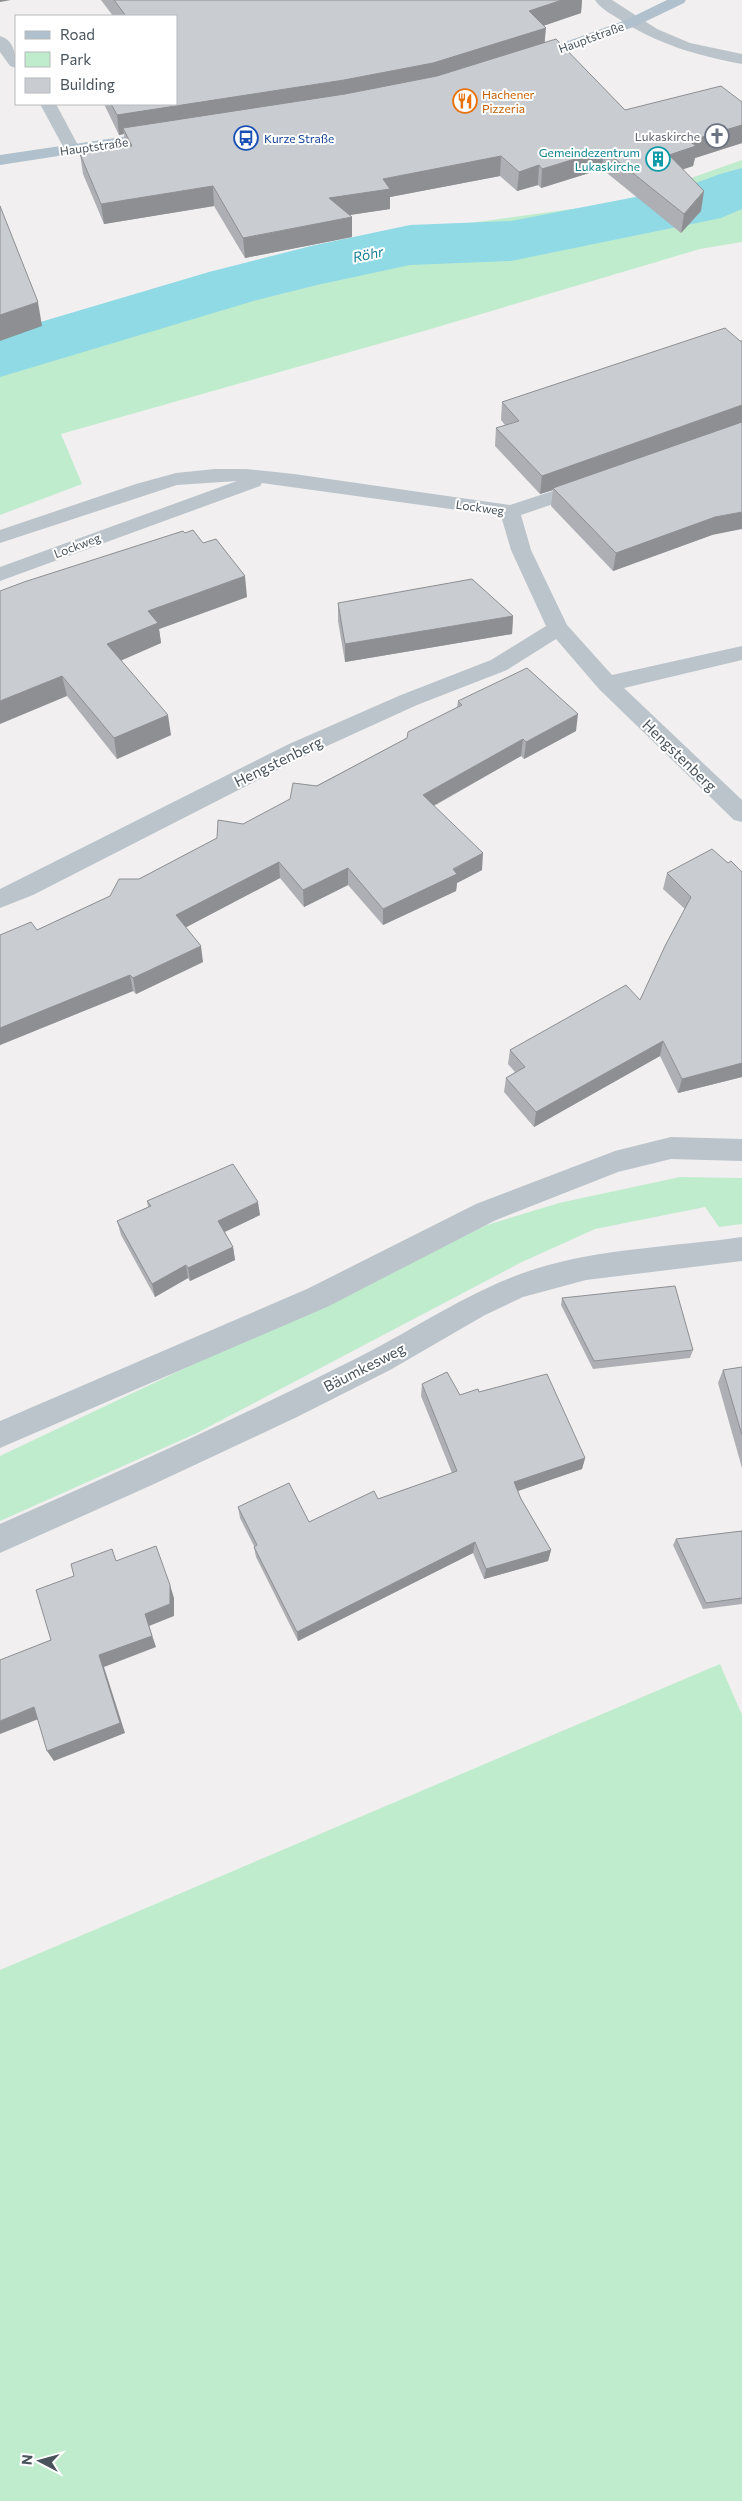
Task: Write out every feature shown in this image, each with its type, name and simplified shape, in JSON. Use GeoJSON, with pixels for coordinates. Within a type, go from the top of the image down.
{"type":"FeatureCollection","features":[{"type":"Feature","properties":{"kind":"main road","name":"Hauptstraße"},"geometry":{"type":"LineString","coordinates":[[516,64],[631,23],[679,0]]}},
{"type":"Feature","properties":{"kind":"main road","name":"Hauptstraße"},"geometry":{"type":"LineString","coordinates":[[0,160],[178,134]]}},
{"type":"Feature","properties":{"kind":"street"},"geometry":{"type":"LineString","coordinates":[[602,0],[631,23],[678,45],[742,59]]}},
{"type":"Feature","properties":{"kind":"street"},"geometry":{"type":"LineString","coordinates":[[0,41],[15,62]]}},
{"type":"Feature","properties":{"kind":"street"},"geometry":{"type":"LineString","coordinates":[[49,105],[72,149]]}},
{"type":"Feature","properties":{"kind":"street","name":"Lockweg"},"geometry":{"type":"LineString","coordinates":[[0,537],[176,479],[215,475],[267,477],[510,511],[526,508],[604,480]]}},
{"type":"Feature","properties":{"kind":"street","name":"Lockweg"},"geometry":{"type":"LineString","coordinates":[[0,574],[267,477]]}},
{"type":"Feature","properties":{"kind":"street","name":"Hengstenberg"},"geometry":{"type":"LineString","coordinates":[[510,511],[521,550],[558,628],[607,684],[742,814]]}},
{"type":"Feature","properties":{"kind":"street","name":"Hengstenberg"},"geometry":{"type":"LineString","coordinates":[[0,899],[25,889],[297,750],[409,700],[499,665],[558,628]]}},
{"type":"Feature","properties":{"kind":"street"},"geometry":{"type":"LineString","coordinates":[[607,684],[742,652]]}},
{"type":"Feature","properties":{"kind":"street"},"geometry":{"type":"LineString","coordinates":[[0,1435],[317,1298],[486,1212],[615,1162],[671,1148],[742,1137]]}},
{"type":"Feature","properties":{"kind":"street"},"geometry":{"type":"LineString","coordinates":[[671,1148],[742,1150]]}},
{"type":"Feature","properties":{"kind":"street","name":"Bäumkesweg"},"geometry":{"type":"LineString","coordinates":[[0,1539],[118,1487],[347,1377],[494,1298],[534,1281],[590,1267],[742,1249]]}},
{"type":"Feature","properties":{"kind":"green space"},"geometry":{"type":"Polygon","coordinates":[[[742,160],[742,242],[700,249],[424,331],[61,434],[82,484],[0,515],[0,358],[98,323],[405,232],[623,202],[742,160]]]}},
{"type":"Feature","properties":{"kind":"green space"},"geometry":{"type":"Polygon","coordinates":[[[680,1177],[742,1178],[742,1224],[719,1227],[705,1207],[595,1229],[522,1262],[195,1434],[0,1521],[0,1456],[487,1225],[559,1203],[680,1177]]]}},
{"type":"Feature","properties":{"kind":"green space"},"geometry":{"type":"Polygon","coordinates":[[[720,1664],[742,1715],[742,2501],[0,2501],[0,1970],[720,1664]]]}},
{"type":"Feature","properties":{"kind":"building"},"geometry":{"type":"Polygon","coordinates":[[[114,0],[562,0],[529,11],[546,28],[433,63],[344,80],[117,115],[112,105],[178,105],[178,15],[125,15],[114,0]]]}},
{"type":"Feature","properties":{"kind":"building"},"geometry":{"type":"Polygon","coordinates":[[[556,39],[625,110],[721,86],[742,102],[742,125],[689,141],[696,146],[669,155],[704,191],[684,214],[604,150],[542,169],[539,165],[519,172],[501,156],[383,179],[390,189],[329,198],[352,217],[243,238],[213,186],[101,204],[80,154],[132,146],[123,128],[345,94],[437,76],[556,39]]]}},
{"type":"Feature","properties":{"kind":"building"},"geometry":{"type":"Polygon","coordinates":[[[0,206],[38,302],[0,315],[0,206]]]}},
{"type":"Feature","properties":{"kind":"building"},"geometry":{"type":"Polygon","coordinates":[[[725,328],[742,341],[742,405],[542,476],[496,428],[519,421],[502,402],[725,328]]]}},
{"type":"Feature","properties":{"kind":"building"},"geometry":{"type":"Polygon","coordinates":[[[742,422],[742,512],[715,517],[616,553],[553,488],[742,422]]]}},
{"type":"Feature","properties":{"kind":"building"},"geometry":{"type":"Polygon","coordinates":[[[193,530],[203,543],[216,539],[245,576],[148,611],[158,623],[107,644],[168,715],[114,738],[62,676],[0,701],[0,591],[183,531],[185,533],[193,530]]]}},
{"type":"Feature","properties":{"kind":"building"},"geometry":{"type":"Polygon","coordinates":[[[472,579],[513,616],[345,644],[338,603],[472,579]]]}},
{"type":"Feature","properties":{"kind":"building"},"geometry":{"type":"Polygon","coordinates":[[[527,668],[578,714],[526,742],[523,739],[423,795],[483,853],[453,869],[457,874],[383,909],[348,868],[303,890],[279,862],[176,915],[201,946],[133,978],[130,975],[0,1028],[0,935],[31,922],[37,930],[110,896],[119,879],[139,879],[217,838],[218,820],[243,824],[290,799],[293,783],[317,786],[407,738],[408,732],[462,705],[458,701],[527,668]]]}},
{"type":"Feature","properties":{"kind":"building"},"geometry":{"type":"Polygon","coordinates":[[[712,849],[728,863],[731,861],[742,872],[742,1063],[682,1079],[663,1041],[536,1112],[506,1078],[525,1067],[510,1050],[626,985],[640,1000],[665,946],[691,897],[667,873],[712,849]]]}},
{"type":"Feature","properties":{"kind":"building"},"geometry":{"type":"Polygon","coordinates":[[[233,1164],[258,1202],[218,1221],[233,1247],[188,1268],[186,1265],[152,1284],[117,1221],[151,1206],[147,1201],[233,1164]]]}},
{"type":"Feature","properties":{"kind":"building"},"geometry":{"type":"Polygon","coordinates":[[[675,1286],[693,1350],[594,1361],[562,1298],[675,1286]]]}},
{"type":"Feature","properties":{"kind":"building"},"geometry":{"type":"Polygon","coordinates":[[[742,1367],[742,1435],[723,1370],[742,1367]]]}},
{"type":"Feature","properties":{"kind":"building"},"geometry":{"type":"Polygon","coordinates":[[[447,1372],[460,1395],[478,1389],[479,1392],[547,1374],[585,1458],[514,1482],[521,1499],[551,1550],[486,1569],[475,1542],[297,1632],[254,1547],[257,1545],[238,1507],[289,1483],[309,1522],[374,1491],[378,1499],[457,1471],[422,1384],[447,1372]]]}},
{"type":"Feature","properties":{"kind":"building"},"geometry":{"type":"Polygon","coordinates":[[[742,1531],[742,1598],[706,1603],[676,1539],[742,1531]]]}},
{"type":"Feature","properties":{"kind":"building"},"geometry":{"type":"Polygon","coordinates":[[[156,1546],[170,1585],[170,1604],[145,1614],[152,1636],[99,1655],[120,1723],[47,1751],[34,1707],[0,1721],[0,1660],[51,1640],[36,1590],[74,1576],[71,1564],[112,1549],[116,1561],[156,1546]]]}},
{"type":"Feature","properties":{"kind":"waterway","name":"Röhr"},"geometry":{"type":"LineString","coordinates":[[0,356],[233,286],[311,266],[410,245],[511,241],[698,204],[742,187]]}},
{"type":"Feature","properties":{"kind":"place","name":"Hachener Pizzeria"},"geometry":{"type":"Point","coordinates":[465,101]}},
{"type":"Feature","properties":{"kind":"place","name":"Lukaskirche"},"geometry":{"type":"Point","coordinates":[717,136]}},
{"type":"Feature","properties":{"kind":"place","name":"Kurze Straße"},"geometry":{"type":"Point","coordinates":[246,138]}},
{"type":"Feature","properties":{"kind":"place","name":"Gemeindezentrum Lukaskirche"},"geometry":{"type":"Point","coordinates":[658,159]}}]}
